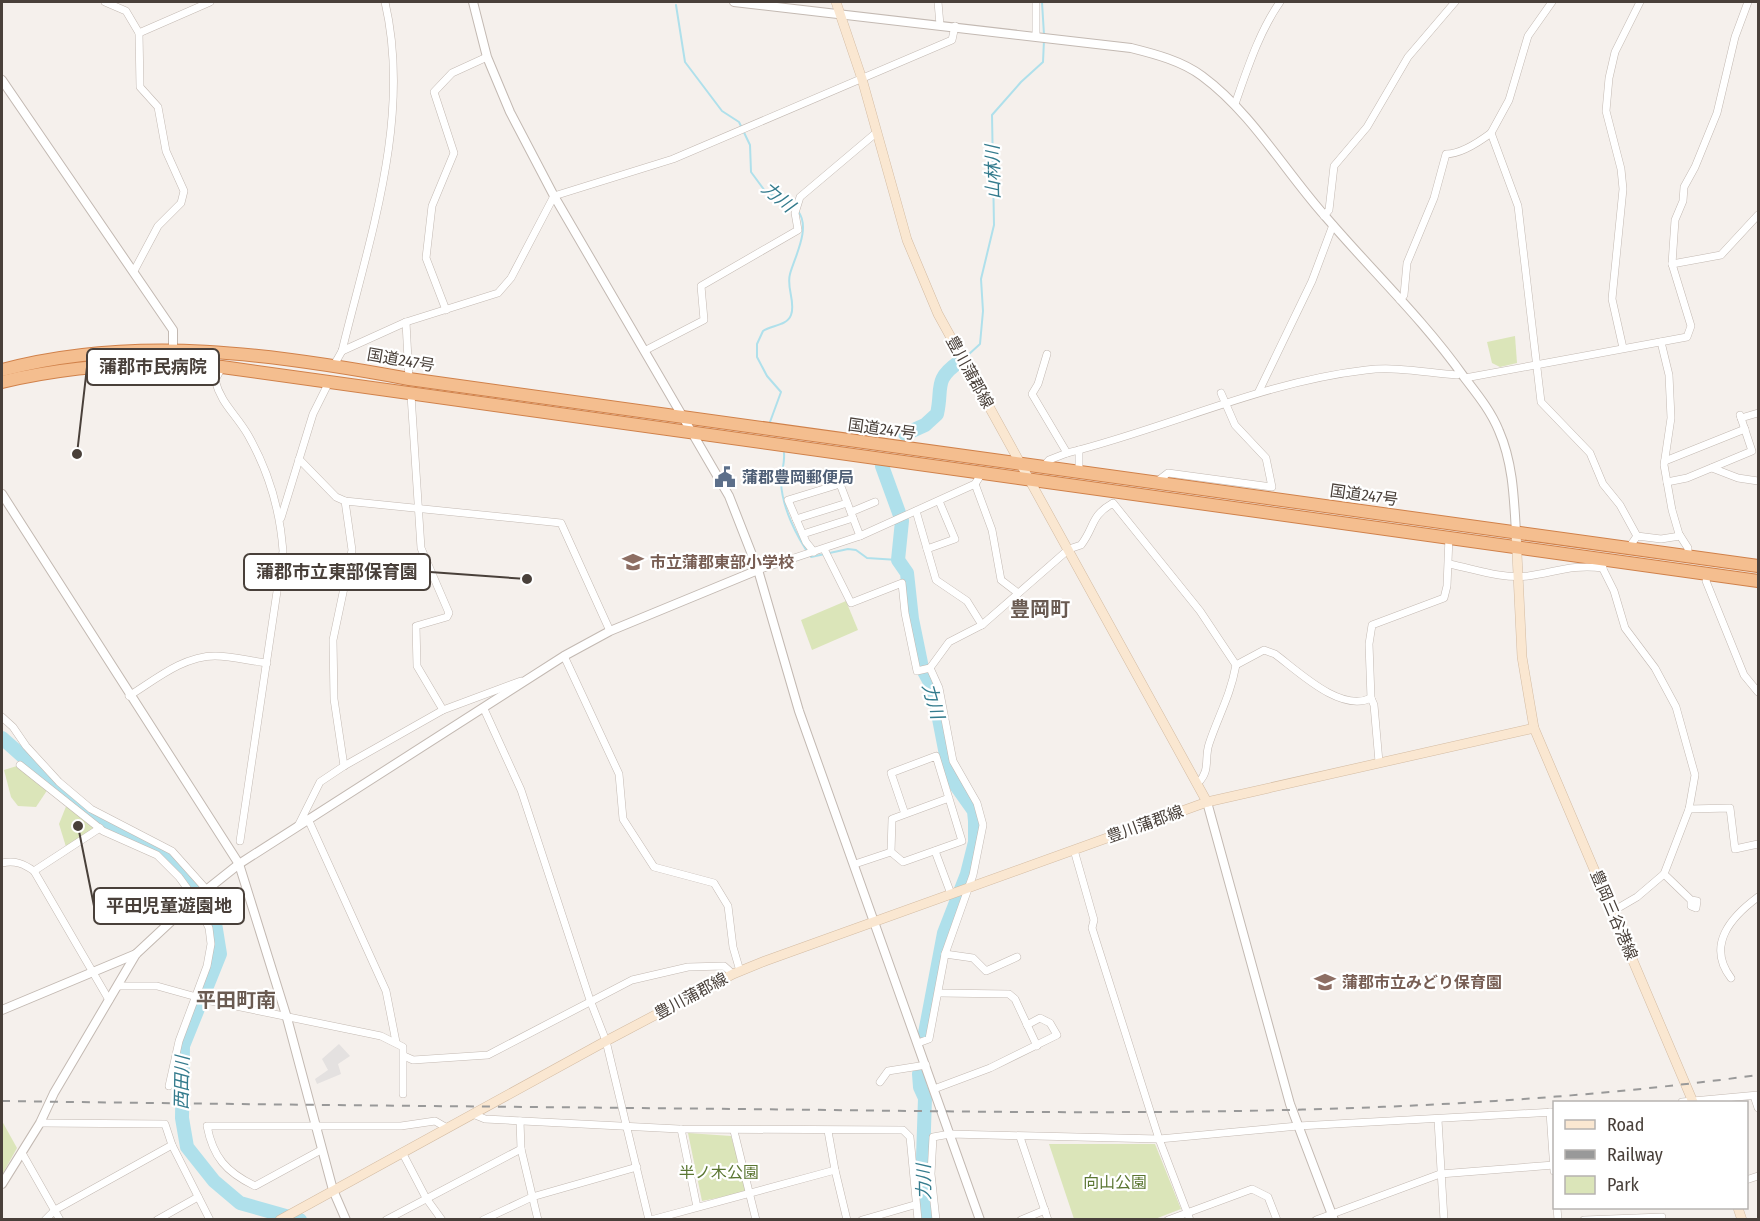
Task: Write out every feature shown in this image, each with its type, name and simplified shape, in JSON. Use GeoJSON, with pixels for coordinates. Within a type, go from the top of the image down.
{"type":"FeatureCollection","features":[{"type":"Feature","properties":{"kind":"highway","name":"国道247号"},"geometry":{"type":"LineString","coordinates":[[2,370],[42,359],[108,351],[174,349],[334,366],[409,379],[1758,566]]}},
{"type":"Feature","properties":{"kind":"highway","name":"国道247号"},"geometry":{"type":"LineString","coordinates":[[2,382],[109,366],[173,363],[222,367],[691,432],[979,479],[1031,479],[1449,537],[1600,563],[1758,581]]}},
{"type":"Feature","properties":{"kind":"main road","name":"豊川蒲郡線"},"geometry":{"type":"LineString","coordinates":[[280,1220],[606,1041],[737,973],[1208,802],[938,314],[918,270],[862,79],[836,2]]}},
{"type":"Feature","properties":{"kind":"main road","name":"豊岡三谷港線"},"geometry":{"type":"LineString","coordinates":[[1516,533],[1522,657],[1534,728],[1693,1101]]}},
{"type":"Feature","properties":{"kind":"main road"},"geometry":{"type":"LineString","coordinates":[[1208,802],[1534,728]]}},
{"type":"Feature","properties":{"kind":"street"},"geometry":{"type":"LineString","coordinates":[[105,2],[126,11],[139,33],[141,87],[158,107],[166,152],[184,192],[181,203],[158,226],[134,270]]}},
{"type":"Feature","properties":{"kind":"street"},"geometry":{"type":"LineString","coordinates":[[139,33],[210,2]]}},
{"type":"Feature","properties":{"kind":"street"},"geometry":{"type":"LineString","coordinates":[[334,366],[342,351],[387,163],[393,102],[391,28],[385,2]]}},
{"type":"Feature","properties":{"kind":"street"},"geometry":{"type":"LineString","coordinates":[[473,2],[487,57],[510,112],[555,196],[729,496],[758,570],[799,711],[980,1220]]}},
{"type":"Feature","properties":{"kind":"street"},"geometry":{"type":"LineString","coordinates":[[734,2],[1131,48],[1164,56],[1201,75],[1235,104],[1324,216],[1435,337],[1463,375],[1498,429],[1508,454],[1513,481],[1516,533]]}},
{"type":"Feature","properties":{"kind":"street"},"geometry":{"type":"LineString","coordinates":[[938,2],[940,25]]}},
{"type":"Feature","properties":{"kind":"street"},"geometry":{"type":"LineString","coordinates":[[1036,2],[1037,36]]}},
{"type":"Feature","properties":{"kind":"street"},"geometry":{"type":"LineString","coordinates":[[1235,104],[1272,13],[1280,2]]}},
{"type":"Feature","properties":{"kind":"street"},"geometry":{"type":"LineString","coordinates":[[1324,216],[1329,210],[1334,166],[1372,119],[1408,57],[1455,2]]}},
{"type":"Feature","properties":{"kind":"street"},"geometry":{"type":"LineString","coordinates":[[1400,300],[1404,295],[1407,263],[1434,198],[1446,154],[1453,154],[1477,144],[1491,133],[1509,100],[1528,36],[1552,2]]}},
{"type":"Feature","properties":{"kind":"street"},"geometry":{"type":"LineString","coordinates":[[1623,348],[1612,299],[1623,189],[1621,169],[1606,111],[1608,78],[1615,52],[1640,2]]}},
{"type":"Feature","properties":{"kind":"street"},"geometry":{"type":"LineString","coordinates":[[1043,467],[1049,460],[1067,453],[1259,392],[1366,370],[1386,369],[1463,375],[1687,337],[1691,327],[1672,264],[1675,220],[1683,201],[1684,187],[1695,167],[1717,112],[1735,37],[1748,2]]}},
{"type":"Feature","properties":{"kind":"street"},"geometry":{"type":"LineString","coordinates":[[342,351],[406,322],[498,293],[511,278],[555,196],[673,159],[862,79],[952,40],[955,26]]}},
{"type":"Feature","properties":{"kind":"street"},"geometry":{"type":"LineString","coordinates":[[446,310],[426,258],[432,206],[454,153],[434,92],[452,73],[487,57]]}},
{"type":"Feature","properties":{"kind":"street"},"geometry":{"type":"LineString","coordinates":[[2,80],[173,330],[173,363]]}},
{"type":"Feature","properties":{"kind":"street"},"geometry":{"type":"LineString","coordinates":[[646,350],[704,320],[701,286],[798,230],[796,209],[800,197],[877,132]]}},
{"type":"Feature","properties":{"kind":"street"},"geometry":{"type":"LineString","coordinates":[[1491,133],[1518,206],[1541,402],[1590,453],[1603,484],[1620,505],[1637,536]]}},
{"type":"Feature","properties":{"kind":"street"},"geometry":{"type":"LineString","coordinates":[[1672,264],[1721,255],[1758,215]]}},
{"type":"Feature","properties":{"kind":"street"},"geometry":{"type":"LineString","coordinates":[[1259,392],[1303,303],[1333,225]]}},
{"type":"Feature","properties":{"kind":"street"},"geometry":{"type":"LineString","coordinates":[[406,322],[409,379]]}},
{"type":"Feature","properties":{"kind":"street"},"geometry":{"type":"LineString","coordinates":[[1661,342],[1669,375],[1671,417],[1665,461],[1667,482],[1680,536],[1688,548],[1688,557]]}},
{"type":"Feature","properties":{"kind":"street"},"geometry":{"type":"LineString","coordinates":[[1047,354],[1032,394],[1067,453]]}},
{"type":"Feature","properties":{"kind":"street"},"geometry":{"type":"LineString","coordinates":[[222,367],[215,380],[219,397],[247,434],[270,480],[281,518],[283,551],[240,841]]}},
{"type":"Feature","properties":{"kind":"street"},"geometry":{"type":"LineString","coordinates":[[281,518],[313,414],[329,382]]}},
{"type":"Feature","properties":{"kind":"street"},"geometry":{"type":"LineString","coordinates":[[1154,483],[1168,473],[1272,487],[1266,458],[1235,424],[1221,393]]}},
{"type":"Feature","properties":{"kind":"street"},"geometry":{"type":"LineString","coordinates":[[411,395],[421,548],[449,613],[447,617],[416,626],[417,666],[443,710]]}},
{"type":"Feature","properties":{"kind":"street"},"geometry":{"type":"LineString","coordinates":[[1667,482],[1687,478],[1752,451],[1741,417],[1758,413]]}},
{"type":"Feature","properties":{"kind":"street"},"geometry":{"type":"LineString","coordinates":[[1665,461],[1745,429]]}},
{"type":"Feature","properties":{"kind":"street"},"geometry":{"type":"LineString","coordinates":[[1079,450],[1079,472]]}},
{"type":"Feature","properties":{"kind":"street"},"geometry":{"type":"LineString","coordinates":[[299,459],[336,497],[345,501],[561,523],[610,631]]}},
{"type":"Feature","properties":{"kind":"street"},"geometry":{"type":"LineString","coordinates":[[1712,468],[1738,478],[1758,481]]}},
{"type":"Feature","properties":{"kind":"street"},"geometry":{"type":"LineString","coordinates":[[2,1184],[40,1123],[54,1094],[136,954],[195,899],[239,864],[484,709],[521,681],[610,631],[758,570],[810,553],[826,553],[939,501],[979,479],[992,530],[1001,580],[1018,593]]}},
{"type":"Feature","properties":{"kind":"street"},"geometry":{"type":"LineString","coordinates":[[810,553],[788,500],[840,484],[860,536]]}},
{"type":"Feature","properties":{"kind":"street"},"geometry":{"type":"LineString","coordinates":[[2,494],[129,696],[239,864],[287,1018],[333,1190],[346,1220]]}},
{"type":"Feature","properties":{"kind":"street"},"geometry":{"type":"LineString","coordinates":[[344,766],[334,699],[333,640],[352,550],[345,501]]}},
{"type":"Feature","properties":{"kind":"street"},"geometry":{"type":"LineString","coordinates":[[927,549],[955,539],[939,501]]}},
{"type":"Feature","properties":{"kind":"street"},"geometry":{"type":"LineString","coordinates":[[802,534],[852,515],[875,502]]}},
{"type":"Feature","properties":{"kind":"street"},"geometry":{"type":"LineString","coordinates":[[796,519],[848,503]]}},
{"type":"Feature","properties":{"kind":"street"},"geometry":{"type":"LineString","coordinates":[[826,553],[851,603],[902,583],[907,625],[917,671],[926,669],[949,642],[982,625],[1069,549],[1081,546],[1093,518],[1100,510],[1113,503],[1200,611],[1236,665],[1231,693],[1208,747],[1208,767],[1198,783]]}},
{"type":"Feature","properties":{"kind":"street"},"geometry":{"type":"LineString","coordinates":[[916,511],[936,580],[967,601],[982,625]]}},
{"type":"Feature","properties":{"kind":"street"},"geometry":{"type":"LineString","coordinates":[[1637,536],[1660,539],[1680,536]]}},
{"type":"Feature","properties":{"kind":"street"},"geometry":{"type":"LineString","coordinates":[[1628,549],[1637,536]]}},
{"type":"Feature","properties":{"kind":"street"},"geometry":{"type":"LineString","coordinates":[[1379,762],[1374,705],[1371,698],[1369,644],[1372,626],[1444,598],[1449,564],[1449,537]]}},
{"type":"Feature","properties":{"kind":"street"},"geometry":{"type":"LineString","coordinates":[[1449,564],[1481,574],[1517,576],[1575,565],[1600,563],[1614,591],[1625,628],[1655,668],[1676,707],[1695,775],[1689,809],[1664,874],[1637,897],[1613,911]]}},
{"type":"Feature","properties":{"kind":"street"},"geometry":{"type":"LineString","coordinates":[[1708,574],[1706,581],[1744,675],[1758,692]]}},
{"type":"Feature","properties":{"kind":"street"},"geometry":{"type":"LineString","coordinates":[[1236,665],[1264,650],[1275,654],[1340,700],[1361,703],[1371,698]]}},
{"type":"Feature","properties":{"kind":"street"},"geometry":{"type":"LineString","coordinates":[[129,696],[182,664],[198,658],[215,656],[267,663]]}},
{"type":"Feature","properties":{"kind":"street"},"geometry":{"type":"LineString","coordinates":[[564,656],[619,774],[623,819],[654,867],[714,883],[728,906],[737,973]]}},
{"type":"Feature","properties":{"kind":"street"},"geometry":{"type":"LineString","coordinates":[[918,1043],[929,1039],[940,993],[945,954],[961,891],[981,840],[981,812],[952,761],[939,688],[926,669]]}},
{"type":"Feature","properties":{"kind":"street"},"geometry":{"type":"LineString","coordinates":[[298,826],[320,782],[344,766],[443,710],[521,681]]}},
{"type":"Feature","properties":{"kind":"street"},"geometry":{"type":"LineString","coordinates":[[484,709],[521,790],[590,1000],[606,1041],[650,1220],[835,1170]]}},
{"type":"Feature","properties":{"kind":"street"},"geometry":{"type":"LineString","coordinates":[[2,717],[59,782],[91,809],[172,851],[206,890]]}},
{"type":"Feature","properties":{"kind":"street"},"geometry":{"type":"LineString","coordinates":[[891,852],[903,862],[962,841],[936,756],[891,772],[905,814]]}},
{"type":"Feature","properties":{"kind":"street"},"geometry":{"type":"LineString","coordinates":[[20,765],[100,828],[157,855],[179,877],[195,899],[209,928],[211,944],[207,966],[179,1041],[169,1086]]}},
{"type":"Feature","properties":{"kind":"street"},"geometry":{"type":"LineString","coordinates":[[891,852],[892,819],[949,798]]}},
{"type":"Feature","properties":{"kind":"street"},"geometry":{"type":"LineString","coordinates":[[1208,802],[1298,1126],[1333,1217]]}},
{"type":"Feature","properties":{"kind":"street"},"geometry":{"type":"LineString","coordinates":[[1689,809],[1730,808],[1735,849],[1758,844]]}},
{"type":"Feature","properties":{"kind":"street"},"geometry":{"type":"LineString","coordinates":[[308,819],[386,991],[396,1042]]}},
{"type":"Feature","properties":{"kind":"street"},"geometry":{"type":"LineString","coordinates":[[34,872],[100,828]]}},
{"type":"Feature","properties":{"kind":"street"},"geometry":{"type":"LineString","coordinates":[[935,850],[961,891]]}},
{"type":"Feature","properties":{"kind":"street"},"geometry":{"type":"LineString","coordinates":[[1074,850],[1094,920],[1092,928],[1159,1139],[1190,1220]]}},
{"type":"Feature","properties":{"kind":"street"},"geometry":{"type":"LineString","coordinates":[[855,864],[891,852]]}},
{"type":"Feature","properties":{"kind":"street"},"geometry":{"type":"LineString","coordinates":[[2,863],[11,861],[25,865],[34,872],[109,1000]]}},
{"type":"Feature","properties":{"kind":"street"},"geometry":{"type":"LineString","coordinates":[[1664,874],[1691,900]]}},
{"type":"Feature","properties":{"kind":"street"},"geometry":{"type":"LineString","coordinates":[[1731,978],[1725,971],[1721,954],[1723,935],[1732,921],[1758,897]]}},
{"type":"Feature","properties":{"kind":"street"},"geometry":{"type":"LineString","coordinates":[[2,1010],[136,954]]}},
{"type":"Feature","properties":{"kind":"street"},"geometry":{"type":"LineString","coordinates":[[945,954],[973,958],[986,971],[1017,957]]}},
{"type":"Feature","properties":{"kind":"street"},"geometry":{"type":"LineString","coordinates":[[404,1056],[413,1060],[488,1055],[590,1000],[633,980],[688,967],[724,966],[737,973]]}},
{"type":"Feature","properties":{"kind":"street"},"geometry":{"type":"LineString","coordinates":[[118,986],[157,986],[287,1018],[381,1036],[403,1047],[404,1094]]}},
{"type":"Feature","properties":{"kind":"street"},"geometry":{"type":"LineString","coordinates":[[940,993],[1009,994],[1015,999],[1037,1046]]}},
{"type":"Feature","properties":{"kind":"street"},"geometry":{"type":"LineString","coordinates":[[934,1089],[990,1068],[1057,1035],[1050,1023],[1040,1018],[1027,1024]]}},
{"type":"Feature","properties":{"kind":"street"},"geometry":{"type":"LineString","coordinates":[[880,1082],[888,1071],[926,1065]]}},
{"type":"Feature","properties":{"kind":"street"},"geometry":{"type":"LineString","coordinates":[[1702,1101],[1756,1095],[1758,1108]]}},
{"type":"Feature","properties":{"kind":"street"},"geometry":{"type":"LineString","coordinates":[[936,1220],[931,1174],[933,1137],[950,1134],[1020,1137],[1043,1134],[1159,1139],[1298,1126],[1552,1112],[1553,1138]]}},
{"type":"Feature","properties":{"kind":"street"},"geometry":{"type":"LineString","coordinates":[[474,1114],[485,1119],[681,1129],[906,1132],[910,1140],[914,1205],[918,1220]]}},
{"type":"Feature","properties":{"kind":"street"},"geometry":{"type":"LineString","coordinates":[[1438,1120],[1444,1220]]}},
{"type":"Feature","properties":{"kind":"street"},"geometry":{"type":"LineString","coordinates":[[321,1150],[255,1186],[238,1178],[225,1166],[212,1148],[207,1126],[401,1126],[435,1121],[447,1128]]}},
{"type":"Feature","properties":{"kind":"street"},"geometry":{"type":"LineString","coordinates":[[520,1121],[521,1149],[538,1220]]}},
{"type":"Feature","properties":{"kind":"street"},"geometry":{"type":"LineString","coordinates":[[40,1123],[165,1124],[172,1145],[210,1220]]}},
{"type":"Feature","properties":{"kind":"street"},"geometry":{"type":"LineString","coordinates":[[681,1129],[697,1207]]}},
{"type":"Feature","properties":{"kind":"street"},"geometry":{"type":"LineString","coordinates":[[734,1131],[756,1220]]}},
{"type":"Feature","properties":{"kind":"street"},"geometry":{"type":"LineString","coordinates":[[828,1131],[847,1220]]}},
{"type":"Feature","properties":{"kind":"street"},"geometry":{"type":"LineString","coordinates":[[1020,1137],[1048,1220]]}},
{"type":"Feature","properties":{"kind":"street"},"geometry":{"type":"LineString","coordinates":[[45,1220],[55,1210],[172,1145]]}},
{"type":"Feature","properties":{"kind":"street"},"geometry":{"type":"LineString","coordinates":[[386,1220],[521,1149]]}},
{"type":"Feature","properties":{"kind":"street"},"geometry":{"type":"LineString","coordinates":[[402,1152],[426,1198],[442,1220]]}},
{"type":"Feature","properties":{"kind":"street"},"geometry":{"type":"LineString","coordinates":[[22,1153],[60,1220]]}},
{"type":"Feature","properties":{"kind":"street"},"geometry":{"type":"LineString","coordinates":[[1316,1220],[1333,1217],[1440,1174],[1553,1165]]}},
{"type":"Feature","properties":{"kind":"street"},"geometry":{"type":"LineString","coordinates":[[483,1220],[532,1197],[637,1167]]}},
{"type":"Feature","properties":{"kind":"street"},"geometry":{"type":"LineString","coordinates":[[1168,1220],[1252,1189],[1259,1190],[1268,1197],[1277,1220]]}},
{"type":"Feature","properties":{"kind":"street"},"geometry":{"type":"LineString","coordinates":[[157,1220],[198,1197]]}},
{"type":"Feature","properties":{"kind":"street"},"geometry":{"type":"LineString","coordinates":[[862,1220],[914,1205]]}},
{"type":"Feature","properties":{"kind":"street"},"geometry":{"type":"LineString","coordinates":[[1021,1220],[1045,1210]]}},
{"type":"Feature","properties":{"kind":"street"},"geometry":{"type":"LineString","coordinates":[[1584,1220],[1662,1218]]}},
{"type":"Feature","properties":{"kind":"green space"},"geometry":{"type":"Polygon","coordinates":[[[1515,336],[1517,363],[1500,367],[1492,363],[1487,342],[1515,336]]]}},
{"type":"Feature","properties":{"kind":"green space"},"geometry":{"type":"Polygon","coordinates":[[[846,601],[858,630],[812,650],[801,620],[846,601]]]}},
{"type":"Feature","properties":{"kind":"green space"},"geometry":{"type":"Polygon","coordinates":[[[20,765],[48,789],[36,807],[18,806],[11,797],[4,770],[20,765]]]}},
{"type":"Feature","properties":{"kind":"green space"},"geometry":{"type":"Polygon","coordinates":[[[67,804],[100,828],[67,850],[59,824],[67,804]]]}},
{"type":"Feature","properties":{"kind":"green space"},"geometry":{"type":"Polygon","coordinates":[[[2,1121],[17,1148],[2,1175],[2,1121]]]}},
{"type":"Feature","properties":{"kind":"green space","name":"半ノ木公園"},"geometry":{"type":"Polygon","coordinates":[[[688,1133],[731,1136],[747,1192],[702,1201],[688,1133]]]}},
{"type":"Feature","properties":{"kind":"green space","name":"向山公園"},"geometry":{"type":"Polygon","coordinates":[[[1049,1144],[1155,1144],[1181,1209],[1155,1219],[1074,1219],[1049,1144]]]}},
{"type":"Feature","properties":{"kind":"shaded area"},"geometry":{"type":"Polygon","coordinates":[[[339,1044],[350,1056],[338,1064],[341,1074],[317,1084],[315,1079],[328,1070],[322,1059],[339,1044]]]}},
{"type":"Feature","properties":{"kind":"waterway","name":"山林川"},"geometry":{"type":"LineString","coordinates":[[1042,2],[1044,35]]}},
{"type":"Feature","properties":{"kind":"waterway","name":"力川"},"geometry":{"type":"LineString","coordinates":[[676,5],[685,62],[722,111],[739,122],[750,145],[751,172],[765,191],[794,207]]}},
{"type":"Feature","properties":{"kind":"waterway","name":"山林川"},"geometry":{"type":"LineString","coordinates":[[968,355],[980,344],[983,311],[981,279],[994,225],[992,115],[1021,82],[1043,62],[1044,40]]}},
{"type":"Feature","properties":{"kind":"waterway","name":"力川"},"geometry":{"type":"LineString","coordinates":[[770,422],[781,392],[767,376],[757,357],[757,344],[763,331],[786,321],[791,315],[789,279],[801,242],[803,225],[798,211]]}},
{"type":"Feature","properties":{"kind":"waterway","name":"山林川"},"geometry":{"type":"LineString","coordinates":[[905,434],[925,425],[937,414],[942,380],[945,374],[959,362]]}},
{"type":"Feature","properties":{"kind":"waterway","name":"力川"},"geometry":{"type":"LineString","coordinates":[[784,453],[781,482],[784,502],[796,531],[811,557],[848,549],[856,550],[867,558],[898,560]]}},
{"type":"Feature","properties":{"kind":"waterway","name":"力川"},"geometry":{"type":"LineString","coordinates":[[882,466],[902,521],[898,560],[907,573],[912,619],[922,668],[933,688],[948,765],[957,787],[974,811],[975,821],[975,842],[967,874],[944,933],[925,1033]]}},
{"type":"Feature","properties":{"kind":"waterway","name":"西田川"},"geometry":{"type":"LineString","coordinates":[[2,738],[90,816],[159,850],[192,882],[215,923],[220,954],[183,1046],[182,1118],[187,1147],[214,1181],[240,1203],[300,1220]]}},
{"type":"Feature","properties":{"kind":"waterway","name":"力川"},"geometry":{"type":"LineString","coordinates":[[919,1074],[920,1087],[925,1098],[922,1188],[926,1220]]}},
{"type":"Feature","properties":{"kind":"railway"},"geometry":{"type":"LineString","coordinates":[[2,1101],[1180,1112],[1412,1106],[1527,1099],[1643,1089],[1758,1075]]}},
{"type":"Feature","properties":{"kind":"place","name":"蒲郡市民病院"},"geometry":{"type":"Point","coordinates":[77,454]}},
{"type":"Feature","properties":{"kind":"place","name":"蒲郡豊岡郵便局"},"geometry":{"type":"Point","coordinates":[725,477]}},
{"type":"Feature","properties":{"kind":"place","name":"市立蒲郡東部小学校"},"geometry":{"type":"Point","coordinates":[633,562]}},
{"type":"Feature","properties":{"kind":"place","name":"蒲郡市立東部保育園"},"geometry":{"type":"Point","coordinates":[527,579]}},
{"type":"Feature","properties":{"kind":"place","name":"平田児童遊園地"},"geometry":{"type":"Point","coordinates":[78,826]}},
{"type":"Feature","properties":{"kind":"place","name":"蒲郡市立みどり保育園"},"geometry":{"type":"Point","coordinates":[1325,982]}},
{"type":"Feature","properties":{"kind":"district","name":"豊岡町"},"geometry":{"type":"Point","coordinates":[1040,609]}},
{"type":"Feature","properties":{"kind":"district","name":"平田町南"},"geometry":{"type":"Point","coordinates":[236,1000]}}]}
